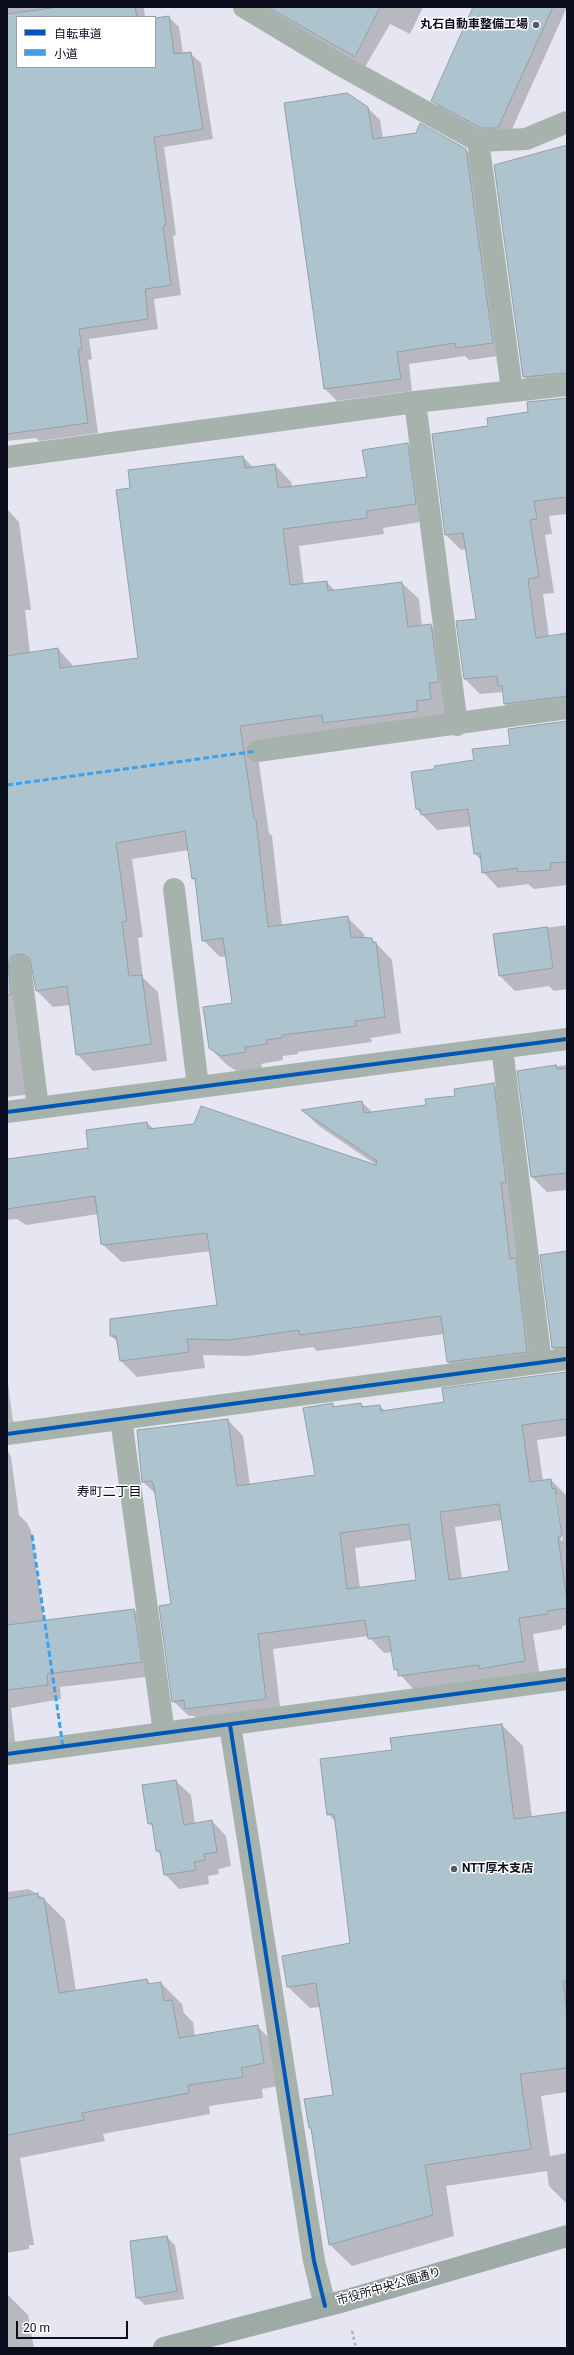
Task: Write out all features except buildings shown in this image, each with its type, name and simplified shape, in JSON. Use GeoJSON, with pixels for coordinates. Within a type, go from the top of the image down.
{"type":"FeatureCollection","features":[{"type":"Feature","properties":{"kind":"main road","name":"市役所中央公園通り"},"geometry":{"type":"LineString","coordinates":[[164,2348],[324,2306],[567,2236]]}},
{"type":"Feature","properties":{"kind":"street"},"geometry":{"type":"LineString","coordinates":[[244,7],[337,63],[478,141],[526,140],[567,122]]}},
{"type":"Feature","properties":{"kind":"street"},"geometry":{"type":"LineString","coordinates":[[478,141],[512,390]]}},
{"type":"Feature","properties":{"kind":"street"},"geometry":{"type":"LineString","coordinates":[[7,457],[415,402],[567,385]]}},
{"type":"Feature","properties":{"kind":"street"},"geometry":{"type":"LineString","coordinates":[[415,402],[457,725]]}},
{"type":"Feature","properties":{"kind":"street"},"geometry":{"type":"LineString","coordinates":[[257,751],[457,725],[567,708]]}},
{"type":"Feature","properties":{"kind":"street"},"geometry":{"type":"LineString","coordinates":[[174,889],[198,1088]]}},
{"type":"Feature","properties":{"kind":"street"},"geometry":{"type":"LineString","coordinates":[[20,966],[38,1108]]}},
{"type":"Feature","properties":{"kind":"street"},"geometry":{"type":"LineString","coordinates":[[7,1112],[567,1039]]}},
{"type":"Feature","properties":{"kind":"street"},"geometry":{"type":"LineString","coordinates":[[502,1048],[541,1362]]}},
{"type":"Feature","properties":{"kind":"street"},"geometry":{"type":"LineString","coordinates":[[7,1434],[567,1359]]}},
{"type":"Feature","properties":{"kind":"street"},"geometry":{"type":"LineString","coordinates":[[121,1418],[164,1733]]}},
{"type":"Feature","properties":{"kind":"street"},"geometry":{"type":"LineString","coordinates":[[7,1754],[567,1679]]}},
{"type":"Feature","properties":{"kind":"street"},"geometry":{"type":"LineString","coordinates":[[230,1725],[314,2261],[324,2306]]}},
{"type":"Feature","properties":{"kind":"marked path"},"geometry":{"type":"LineString","coordinates":[[7,785],[257,751]]}},
{"type":"Feature","properties":{"kind":"marked path"},"geometry":{"type":"LineString","coordinates":[[32,1535],[63,1747]]}},
{"type":"Feature","properties":{"kind":"cycle path"},"geometry":{"type":"LineString","coordinates":[[7,1112],[567,1039]]}},
{"type":"Feature","properties":{"kind":"cycle path"},"geometry":{"type":"LineString","coordinates":[[7,1434],[567,1359]]}},
{"type":"Feature","properties":{"kind":"cycle path"},"geometry":{"type":"LineString","coordinates":[[7,1754],[567,1679]]}},
{"type":"Feature","properties":{"kind":"cycle path"},"geometry":{"type":"LineString","coordinates":[[230,1725],[314,2261],[325,2306]]}},
{"type":"Feature","properties":{"kind":"place","name":"丸石自動車整備工場"},"geometry":{"type":"Point","coordinates":[536,25]}},
{"type":"Feature","properties":{"kind":"place","name":"NTT厚木支店"},"geometry":{"type":"Point","coordinates":[454,1869]}},
{"type":"Feature","properties":{"kind":"district","name":"寿町二丁目"},"geometry":{"type":"Point","coordinates":[109,1493]}}]}
